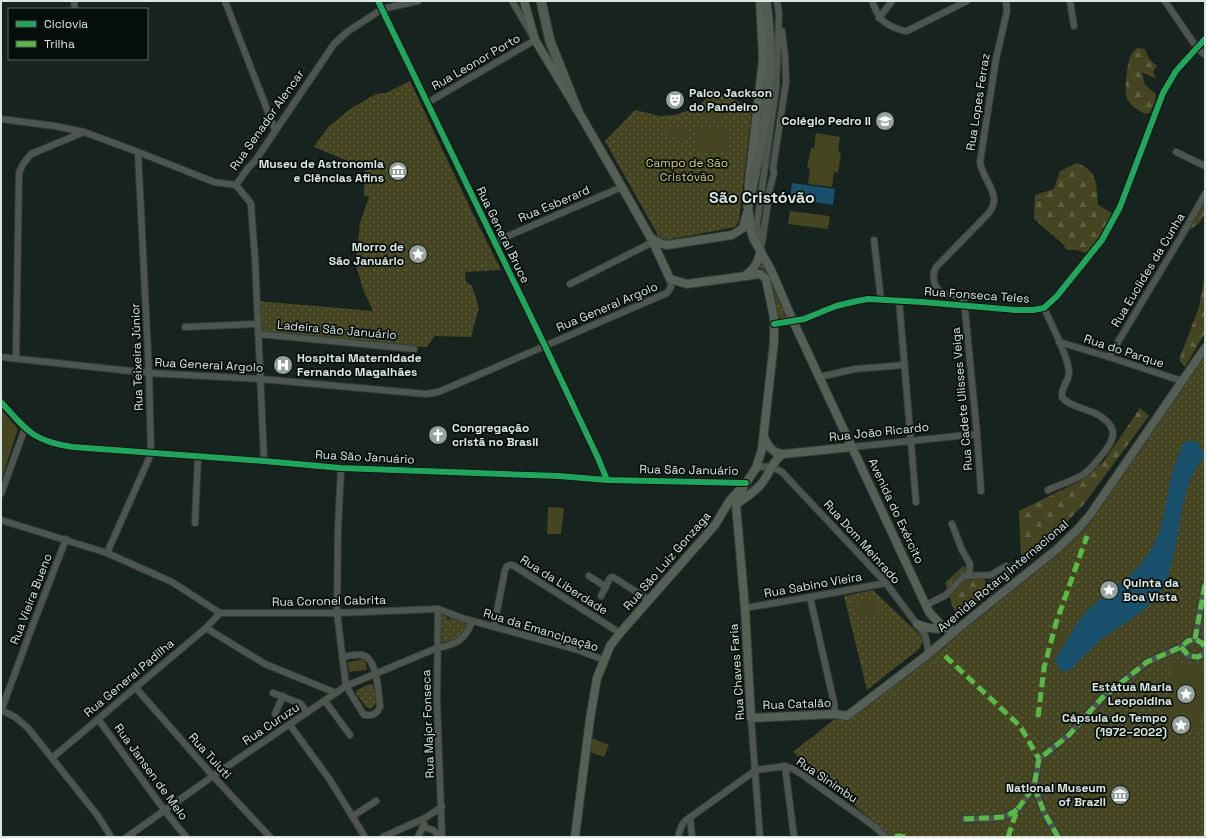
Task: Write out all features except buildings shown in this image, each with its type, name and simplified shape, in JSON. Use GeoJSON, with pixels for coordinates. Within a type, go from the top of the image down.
{"type":"FeatureCollection","features":[{"type":"Feature","properties":{"kind":"highway"},"geometry":{"type":"LineString","coordinates":[[541,1],[550,41],[577,109]]}},
{"type":"Feature","properties":{"kind":"highway"},"geometry":{"type":"LineString","coordinates":[[748,206],[757,166],[769,86],[770,52],[766,1]]}},
{"type":"Feature","properties":{"kind":"main road"},"geometry":{"type":"LineString","coordinates":[[524,1],[535,40],[622,187],[670,279],[687,284],[745,276],[751,272],[756,265],[761,251],[751,231],[748,206]]}},
{"type":"Feature","properties":{"kind":"main road"},"geometry":{"type":"LineString","coordinates":[[651,240],[667,245],[732,235],[743,228],[748,206],[749,181],[763,59],[760,1]]}},
{"type":"Feature","properties":{"kind":"main road","name":"Avenida do Exército"},"geometry":{"type":"LineString","coordinates":[[761,251],[926,605],[935,619],[940,624],[949,628]]}},
{"type":"Feature","properties":{"kind":"main road","name":"Rua São Luiz Gonzaga"},"geometry":{"type":"LineString","coordinates":[[576,837],[592,705],[597,678],[610,646],[720,518],[730,500],[746,483],[756,468],[761,453],[774,342],[774,324],[766,279],[758,274],[745,276]]}},
{"type":"Feature","properties":{"kind":"main road","name":"Avenida Rotary Internacional"},"geometry":{"type":"LineString","coordinates":[[844,716],[850,715],[926,656],[1056,550],[1077,530],[1090,515],[1205,348]]}},
{"type":"Feature","properties":{"kind":"main road"},"geometry":{"type":"LineString","coordinates":[[763,436],[772,451],[782,454]]}},
{"type":"Feature","properties":{"kind":"main road","name":"Rua João Ricardo"},"geometry":{"type":"LineString","coordinates":[[782,454],[852,446]]}},
{"type":"Feature","properties":{"kind":"main road"},"geometry":{"type":"LineString","coordinates":[[720,518],[756,490],[767,477],[778,457],[782,454]]}},
{"type":"Feature","properties":{"kind":"main road"},"geometry":{"type":"LineString","coordinates":[[736,505],[746,483]]}},
{"type":"Feature","properties":{"kind":"main road","name":"Rua Chaves Faria"},"geometry":{"type":"LineString","coordinates":[[736,505],[745,608],[751,718]]}},
{"type":"Feature","properties":{"kind":"main road"},"geometry":{"type":"LineString","coordinates":[[917,624],[938,630],[957,627],[965,623]]}},
{"type":"Feature","properties":{"kind":"main road","name":"Rua Catalão"},"geometry":{"type":"LineString","coordinates":[[751,718],[835,714],[844,716]]}},
{"type":"Feature","properties":{"kind":"street"},"geometry":{"type":"LineString","coordinates":[[225,1],[275,130]]}},
{"type":"Feature","properties":{"kind":"street","name":"Rua General Bruce"},"geometry":{"type":"LineString","coordinates":[[378,1],[545,346],[607,480]]}},
{"type":"Feature","properties":{"kind":"street","name":"Rua Senador Alencar"},"geometry":{"type":"LineString","coordinates":[[1,119],[55,126],[84,132],[214,182],[236,185],[255,161],[334,44],[347,32],[382,10],[418,1]]}},
{"type":"Feature","properties":{"kind":"street"},"geometry":{"type":"LineString","coordinates":[[512,1],[535,40]]}},
{"type":"Feature","properties":{"kind":"street"},"geometry":{"type":"LineString","coordinates":[[761,251],[770,188],[774,174],[773,168],[786,82],[785,56],[777,1]]}},
{"type":"Feature","properties":{"kind":"street"},"geometry":{"type":"LineString","coordinates":[[872,1],[879,18],[900,30],[907,31],[967,1]]}},
{"type":"Feature","properties":{"kind":"street"},"geometry":{"type":"LineString","coordinates":[[879,18],[892,1]]}},
{"type":"Feature","properties":{"kind":"street","name":"Rua Lopes Ferraz"},"geometry":{"type":"LineString","coordinates":[[965,306],[964,299],[961,296],[942,293],[937,288],[933,274],[937,266],[988,214],[994,204],[995,198],[982,170],[980,162],[996,59],[1007,11],[1006,1]]}},
{"type":"Feature","properties":{"kind":"street"},"geometry":{"type":"LineString","coordinates":[[1070,1],[1074,26]]}},
{"type":"Feature","properties":{"kind":"street"},"geometry":{"type":"LineString","coordinates":[[1165,1],[1197,48],[1205,55]]}},
{"type":"Feature","properties":{"kind":"street"},"geometry":{"type":"LineString","coordinates":[[761,251],[757,223],[776,89],[779,14]]}},
{"type":"Feature","properties":{"kind":"street","name":"Rua Fonseca Teles"},"geometry":{"type":"LineString","coordinates":[[774,324],[804,319],[836,306],[857,301],[899,300],[1016,310],[1033,310],[1044,308],[1061,291],[1102,240],[1120,207],[1163,93],[1176,71],[1205,39]]}},
{"type":"Feature","properties":{"kind":"street","name":"Rua Leonor Porto"},"geometry":{"type":"LineString","coordinates":[[427,103],[535,40]]}},
{"type":"Feature","properties":{"kind":"street"},"geometry":{"type":"LineString","coordinates":[[16,358],[19,173],[23,164],[32,154],[84,132]]}},
{"type":"Feature","properties":{"kind":"street","name":"Rua Teixeira Júnior"},"geometry":{"type":"LineString","coordinates":[[107,552],[151,454],[149,373],[138,152]]}},
{"type":"Feature","properties":{"kind":"street"},"geometry":{"type":"LineString","coordinates":[[1176,152],[1205,166]]}},
{"type":"Feature","properties":{"kind":"street"},"geometry":{"type":"LineString","coordinates":[[236,185],[251,204],[255,258],[264,461]]}},
{"type":"Feature","properties":{"kind":"street","name":"Rua Esberard"},"geometry":{"type":"LineString","coordinates":[[494,242],[622,187]]}},
{"type":"Feature","properties":{"kind":"street","name":"Rua Euclides da Cunha"},"geometry":{"type":"LineString","coordinates":[[1109,357],[1205,194]]}},
{"type":"Feature","properties":{"kind":"street"},"geometry":{"type":"LineString","coordinates":[[570,284],[651,240]]}},
{"type":"Feature","properties":{"kind":"street"},"geometry":{"type":"LineString","coordinates":[[874,240],[880,300]]}},
{"type":"Feature","properties":{"kind":"street","name":"Rua General Argolo"},"geometry":{"type":"LineString","coordinates":[[1,357],[149,373],[261,379],[426,394],[438,392],[448,388],[667,293],[671,287],[670,279]]}},
{"type":"Feature","properties":{"kind":"street"},"geometry":{"type":"LineString","coordinates":[[899,300],[916,502]]}},
{"type":"Feature","properties":{"kind":"street","name":"Rua Cadete Ulisses Veiga"},"geometry":{"type":"LineString","coordinates":[[965,306],[981,491]]}},
{"type":"Feature","properties":{"kind":"street"},"geometry":{"type":"LineString","coordinates":[[1044,308],[1069,370],[1068,379],[1062,391],[1062,397],[1067,402],[1101,416],[1111,427],[1114,433],[1112,442],[1090,469],[1082,475],[1048,490]]}},
{"type":"Feature","properties":{"kind":"street"},"geometry":{"type":"LineString","coordinates":[[185,327],[258,324]]}},
{"type":"Feature","properties":{"kind":"street","name":"Ladeira São Januário"},"geometry":{"type":"LineString","coordinates":[[258,334],[414,349]]}},
{"type":"Feature","properties":{"kind":"street","name":"Rua do Parque"},"geometry":{"type":"LineString","coordinates":[[1059,342],[1182,381]]}},
{"type":"Feature","properties":{"kind":"street"},"geometry":{"type":"LineString","coordinates":[[819,377],[855,370],[904,365]]}},
{"type":"Feature","properties":{"kind":"street","name":"Rua São Januário"},"geometry":{"type":"LineString","coordinates":[[1,402],[32,435],[43,441],[56,445],[151,454],[264,461],[341,468],[559,476],[607,480],[746,483]]}},
{"type":"Feature","properties":{"kind":"street"},"geometry":{"type":"LineString","coordinates":[[1,494],[25,428]]}},
{"type":"Feature","properties":{"kind":"street","name":"Rua João Ricardo"},"geometry":{"type":"LineString","coordinates":[[852,446],[977,434]]}},
{"type":"Feature","properties":{"kind":"street"},"geometry":{"type":"LineString","coordinates":[[195,523],[198,457]]}},
{"type":"Feature","properties":{"kind":"street"},"geometry":{"type":"LineString","coordinates":[[756,468],[766,466],[772,467]]}},
{"type":"Feature","properties":{"kind":"street","name":"Rua Dom Meinrado"},"geometry":{"type":"LineString","coordinates":[[772,467],[782,472],[886,583],[926,635],[928,642],[926,656]]}},
{"type":"Feature","properties":{"kind":"street"},"geometry":{"type":"LineString","coordinates":[[341,468],[338,529],[337,613],[342,657],[346,686],[364,714],[372,715],[378,712],[380,707],[376,675],[370,660],[366,656],[342,657]]}},
{"type":"Feature","properties":{"kind":"street"},"geometry":{"type":"LineString","coordinates":[[1,520],[107,552],[172,582],[220,614]]}},
{"type":"Feature","properties":{"kind":"street"},"geometry":{"type":"LineString","coordinates":[[952,524],[962,550],[970,564],[969,575]]}},
{"type":"Feature","properties":{"kind":"street","name":"Rua Vieira Bueno"},"geometry":{"type":"LineString","coordinates":[[1,711],[28,635],[66,539]]}},
{"type":"Feature","properties":{"kind":"street","name":"Rua da Liberdade"},"geometry":{"type":"LineString","coordinates":[[494,626],[504,570],[510,565],[514,566],[620,633]]}},
{"type":"Feature","properties":{"kind":"street"},"geometry":{"type":"LineString","coordinates":[[926,605],[946,595],[964,576],[991,575],[1006,566]]}},
{"type":"Feature","properties":{"kind":"street"},"geometry":{"type":"LineString","coordinates":[[589,576],[606,586]]}},
{"type":"Feature","properties":{"kind":"street"},"geometry":{"type":"LineString","coordinates":[[601,596],[610,578],[613,577],[649,600]]}},
{"type":"Feature","properties":{"kind":"street","name":"Rua Sabino Vieira"},"geometry":{"type":"LineString","coordinates":[[745,608],[886,583]]}},
{"type":"Feature","properties":{"kind":"street"},"geometry":{"type":"LineString","coordinates":[[1195,639],[1205,584]]}},
{"type":"Feature","properties":{"kind":"street"},"geometry":{"type":"LineString","coordinates":[[810,597],[834,703],[835,714]]}},
{"type":"Feature","properties":{"kind":"street","name":"Rua Coronel Cabrita"},"geometry":{"type":"LineString","coordinates":[[220,614],[337,613],[438,609]]}},
{"type":"Feature","properties":{"kind":"street","name":"Rua da Emancipação"},"geometry":{"type":"LineString","coordinates":[[438,609],[472,621],[578,650],[604,660]]}},
{"type":"Feature","properties":{"kind":"street","name":"Rua Major Fonseca"},"geometry":{"type":"LineString","coordinates":[[438,609],[437,702],[442,837]]}},
{"type":"Feature","properties":{"kind":"street","name":"Rua General Padilha"},"geometry":{"type":"LineString","coordinates":[[52,758],[206,628],[220,614]]}},
{"type":"Feature","properties":{"kind":"street","name":"Rua Curuzu"},"geometry":{"type":"LineString","coordinates":[[128,837],[213,776],[346,686],[376,675],[437,648],[451,645],[461,639],[469,630],[472,621]]}},
{"type":"Feature","properties":{"kind":"street"},"geometry":{"type":"LineString","coordinates":[[206,628],[265,664],[336,693]]}},
{"type":"Feature","properties":{"kind":"street"},"geometry":{"type":"LineString","coordinates":[[964,819],[1005,817],[1011,815],[1017,810],[1034,786],[1039,759],[1069,735],[1102,698],[1147,662],[1181,647],[1188,641],[1195,639],[1202,643],[1205,648]]}},
{"type":"Feature","properties":{"kind":"street"},"geometry":{"type":"LineString","coordinates":[[1181,647],[1189,656],[1198,657],[1205,653]]}},
{"type":"Feature","properties":{"kind":"street","name":"Rua Tuiuti"},"geometry":{"type":"LineString","coordinates":[[135,687],[213,776],[270,837]]}},
{"type":"Feature","properties":{"kind":"street"},"geometry":{"type":"LineString","coordinates":[[272,693],[299,702],[307,713]]}},
{"type":"Feature","properties":{"kind":"street"},"geometry":{"type":"LineString","coordinates":[[275,714],[283,696]]}},
{"type":"Feature","properties":{"kind":"street"},"geometry":{"type":"LineString","coordinates":[[325,701],[350,734]]}},
{"type":"Feature","properties":{"kind":"street"},"geometry":{"type":"LineString","coordinates":[[1,711],[15,717],[28,728],[98,816],[111,837]]}},
{"type":"Feature","properties":{"kind":"street","name":"Rua Chaves Faria"},"geometry":{"type":"LineString","coordinates":[[751,718],[760,837]]}},
{"type":"Feature","properties":{"kind":"street","name":"Rua Jansen de Melo"},"geometry":{"type":"LineString","coordinates":[[98,719],[165,811],[186,837]]}},
{"type":"Feature","properties":{"kind":"street"},"geometry":{"type":"LineString","coordinates":[[290,725],[330,780],[366,837]]}},
{"type":"Feature","properties":{"kind":"street"},"geometry":{"type":"LineString","coordinates":[[785,766],[794,837]]}},
{"type":"Feature","properties":{"kind":"street","name":"Rua Sinimbu"},"geometry":{"type":"LineString","coordinates":[[678,837],[682,825],[690,817],[756,770],[785,766],[804,776],[874,826],[886,837]]}},
{"type":"Feature","properties":{"kind":"street"},"geometry":{"type":"LineString","coordinates":[[1034,786],[1044,812],[1058,837]]}},
{"type":"Feature","properties":{"kind":"street"},"geometry":{"type":"LineString","coordinates":[[352,816],[376,801]]}},
{"type":"Feature","properties":{"kind":"street"},"geometry":{"type":"LineString","coordinates":[[384,837],[425,818],[442,807]]}},
{"type":"Feature","properties":{"kind":"street"},"geometry":{"type":"LineString","coordinates":[[690,817],[692,837]]}},
{"type":"Feature","properties":{"kind":"street"},"geometry":{"type":"LineString","coordinates":[[418,837],[424,827],[425,818]]}},
{"type":"Feature","properties":{"kind":"street"},"geometry":{"type":"LineString","coordinates":[[424,827],[433,830],[442,837]]}},
{"type":"Feature","properties":{"kind":"green space"},"geometry":{"type":"Polygon","coordinates":[[[1137,48],[1145,49],[1149,59],[1157,66],[1153,71],[1156,79],[1142,72],[1145,85],[1156,94],[1155,102],[1150,113],[1145,114],[1132,106],[1128,101],[1126,94],[1128,64],[1131,55],[1137,48]]]}},
{"type":"Feature","properties":{"kind":"green space"},"geometry":{"type":"Polygon","coordinates":[[[410,81],[501,270],[465,272],[466,282],[472,286],[479,308],[471,337],[435,336],[426,347],[259,331],[258,301],[373,311],[363,289],[356,265],[360,223],[369,197],[364,196],[365,168],[314,147],[328,127],[353,107],[376,94],[386,93],[410,81]]]}},
{"type":"Feature","properties":{"kind":"green space","name":"Campo de São Cristóvão"},"geometry":{"type":"Polygon","coordinates":[[[713,89],[752,108],[739,221],[735,227],[666,240],[659,237],[605,141],[635,110],[660,116],[675,115],[690,110],[703,102],[713,89]]]}},
{"type":"Feature","properties":{"kind":"green space"},"geometry":{"type":"Polygon","coordinates":[[[704,109],[725,110],[724,121],[704,120],[704,109]]]}},
{"type":"Feature","properties":{"kind":"green space"},"geometry":{"type":"Polygon","coordinates":[[[669,126],[689,127],[689,139],[668,138],[669,126]]]}},
{"type":"Feature","properties":{"kind":"green space"},"geometry":{"type":"Polygon","coordinates":[[[696,129],[729,130],[728,153],[695,153],[696,129]]]}},
{"type":"Feature","properties":{"kind":"green space"},"geometry":{"type":"Polygon","coordinates":[[[816,133],[840,137],[838,152],[841,153],[838,173],[834,172],[832,187],[808,184],[810,169],[807,168],[811,148],[814,148],[816,133]]]}},
{"type":"Feature","properties":{"kind":"green space"},"geometry":{"type":"Polygon","coordinates":[[[1077,163],[1089,170],[1093,175],[1096,185],[1098,205],[1112,213],[1101,238],[1086,253],[1076,250],[1067,250],[1063,244],[1034,219],[1035,195],[1054,189],[1060,171],[1077,163]]]}},
{"type":"Feature","properties":{"kind":"green space"},"geometry":{"type":"Polygon","coordinates":[[[1205,192],[1205,213],[1200,222],[1181,237],[1205,192]]]}},
{"type":"Feature","properties":{"kind":"green space"},"geometry":{"type":"Polygon","coordinates":[[[790,211],[830,216],[828,229],[788,224],[790,211]]]}},
{"type":"Feature","properties":{"kind":"green space"},"geometry":{"type":"Polygon","coordinates":[[[761,261],[785,312],[787,320],[780,320],[777,313],[771,284],[764,271],[758,266],[761,261]]]}},
{"type":"Feature","properties":{"kind":"green space"},"geometry":{"type":"Polygon","coordinates":[[[1205,273],[1205,333],[1185,367],[1179,360],[1199,307],[1205,273]]]}},
{"type":"Feature","properties":{"kind":"green space","name":"Quinta da Boa Vista"},"geometry":{"type":"Polygon","coordinates":[[[1205,354],[1205,837],[891,837],[793,752],[836,718],[847,718],[953,639],[1071,542],[1086,527],[1205,354]]]}},
{"type":"Feature","properties":{"kind":"green space"},"geometry":{"type":"Polygon","coordinates":[[[1140,408],[1149,416],[1084,504],[1033,558],[960,616],[954,610],[945,583],[963,566],[988,583],[1021,556],[1019,511],[1078,482],[1104,461],[1140,408]]]}},
{"type":"Feature","properties":{"kind":"green space"},"geometry":{"type":"Polygon","coordinates":[[[1,409],[18,429],[1,481],[1,409]]]}},
{"type":"Feature","properties":{"kind":"green space"},"geometry":{"type":"Polygon","coordinates":[[[548,507],[564,508],[561,534],[547,534],[548,507]]]}},
{"type":"Feature","properties":{"kind":"green space"},"geometry":{"type":"Polygon","coordinates":[[[873,590],[920,635],[922,642],[919,649],[867,690],[844,596],[873,590]]]}},
{"type":"Feature","properties":{"kind":"green space"},"geometry":{"type":"Polygon","coordinates":[[[875,600],[876,613],[856,618],[853,604],[875,600]]]}},
{"type":"Feature","properties":{"kind":"green space"},"geometry":{"type":"Polygon","coordinates":[[[445,614],[448,620],[453,617],[467,622],[468,624],[463,634],[449,644],[442,642],[441,616],[445,614]]]}},
{"type":"Feature","properties":{"kind":"green space"},"geometry":{"type":"Polygon","coordinates":[[[1061,631],[1074,643],[1063,661],[1053,665],[1050,660],[1058,632],[1061,631]]]}},
{"type":"Feature","properties":{"kind":"green space"},"geometry":{"type":"Polygon","coordinates":[[[365,659],[367,670],[349,672],[348,662],[365,659]]]}},
{"type":"Feature","properties":{"kind":"green space"},"geometry":{"type":"Polygon","coordinates":[[[1173,661],[1205,666],[1205,697],[1199,732],[1162,725],[1173,661]]]}},
{"type":"Feature","properties":{"kind":"green space"},"geometry":{"type":"Polygon","coordinates":[[[370,684],[373,685],[377,701],[376,704],[370,709],[366,707],[356,693],[357,690],[370,684]]]}},
{"type":"Feature","properties":{"kind":"green space"},"geometry":{"type":"Polygon","coordinates":[[[592,738],[609,745],[604,757],[587,751],[592,738]]]}},
{"type":"Feature","properties":{"kind":"water"},"geometry":{"type":"Polygon","coordinates":[[[792,183],[835,189],[833,205],[790,198],[792,183]]]}},
{"type":"Feature","properties":{"kind":"water"},"geometry":{"type":"Polygon","coordinates":[[[1189,440],[1199,443],[1204,457],[1195,470],[1188,486],[1169,574],[1162,589],[1150,604],[1135,617],[1102,639],[1069,671],[1066,670],[1060,672],[1060,668],[1055,662],[1055,659],[1083,615],[1131,574],[1145,559],[1156,541],[1165,510],[1170,481],[1176,460],[1182,445],[1189,440]]]}},
{"type":"Feature","properties":{"kind":"marked path"},"geometry":{"type":"LineString","coordinates":[[1038,717],[1044,668],[1056,623],[1087,536]]}},
{"type":"Feature","properties":{"kind":"marked path"},"geometry":{"type":"LineString","coordinates":[[1195,639],[1205,584]]}},
{"type":"Feature","properties":{"kind":"marked path"},"geometry":{"type":"LineString","coordinates":[[1058,837],[1044,812],[1034,786],[1039,759],[1069,735],[1102,698],[1147,662],[1181,647],[1188,641],[1195,639],[1202,643],[1205,648]]}},
{"type":"Feature","properties":{"kind":"marked path"},"geometry":{"type":"LineString","coordinates":[[1181,647],[1189,656],[1198,657],[1205,653]]}},
{"type":"Feature","properties":{"kind":"marked path"},"geometry":{"type":"LineString","coordinates":[[945,656],[1020,726],[1039,759]]}},
{"type":"Feature","properties":{"kind":"marked path"},"geometry":{"type":"LineString","coordinates":[[1008,837],[1017,810],[1034,786]]}},
{"type":"Feature","properties":{"kind":"marked path"},"geometry":{"type":"LineString","coordinates":[[964,819],[1005,817],[1017,810]]}},
{"type":"Feature","properties":{"kind":"marked path"},"geometry":{"type":"LineString","coordinates":[[895,837],[908,837]]}},
{"type":"Feature","properties":{"kind":"cycle path"},"geometry":{"type":"LineString","coordinates":[[378,1],[545,346],[607,480]]}},
{"type":"Feature","properties":{"kind":"cycle path"},"geometry":{"type":"LineString","coordinates":[[774,324],[804,319],[836,306],[868,299],[1016,310],[1033,310],[1044,308],[1057,296],[1102,240],[1120,207],[1163,93],[1176,71],[1205,39]]}},
{"type":"Feature","properties":{"kind":"cycle path"},"geometry":{"type":"LineString","coordinates":[[1,402],[25,427],[39,438],[59,445],[73,447],[341,468],[559,476],[607,480],[746,483]]}},
{"type":"Feature","properties":{"kind":"place","name":"Palco Jackson do Pandeiro"},"geometry":{"type":"Point","coordinates":[675,100]}},
{"type":"Feature","properties":{"kind":"place","name":"Colégio Pedro II"},"geometry":{"type":"Point","coordinates":[885,121]}},
{"type":"Feature","properties":{"kind":"place","name":"Museu de Astronomia e Ciências Afins"},"geometry":{"type":"Point","coordinates":[398,171]}},
{"type":"Feature","properties":{"kind":"place","name":"Morro de São Januário"},"geometry":{"type":"Point","coordinates":[418,254]}},
{"type":"Feature","properties":{"kind":"place","name":"Hospital Maternidade Fernando Magalhães"},"geometry":{"type":"Point","coordinates":[283,365]}},
{"type":"Feature","properties":{"kind":"place","name":"Congregação cristã no Brasil"},"geometry":{"type":"Point","coordinates":[438,435]}},
{"type":"Feature","properties":{"kind":"place","name":"Quinta da Boa Vista"},"geometry":{"type":"Point","coordinates":[1109,590]}},
{"type":"Feature","properties":{"kind":"place","name":"Estátua Maria Leopoldina"},"geometry":{"type":"Point","coordinates":[1186,694]}},
{"type":"Feature","properties":{"kind":"place","name":"Cápsula do Tempo (1972–2022)"},"geometry":{"type":"Point","coordinates":[1181,725]}},
{"type":"Feature","properties":{"kind":"place","name":"National Museum of Brazil"},"geometry":{"type":"Point","coordinates":[1120,795]}},
{"type":"Feature","properties":{"kind":"district","name":"São Cristóvão"},"geometry":{"type":"Point","coordinates":[762,197]}}]}
